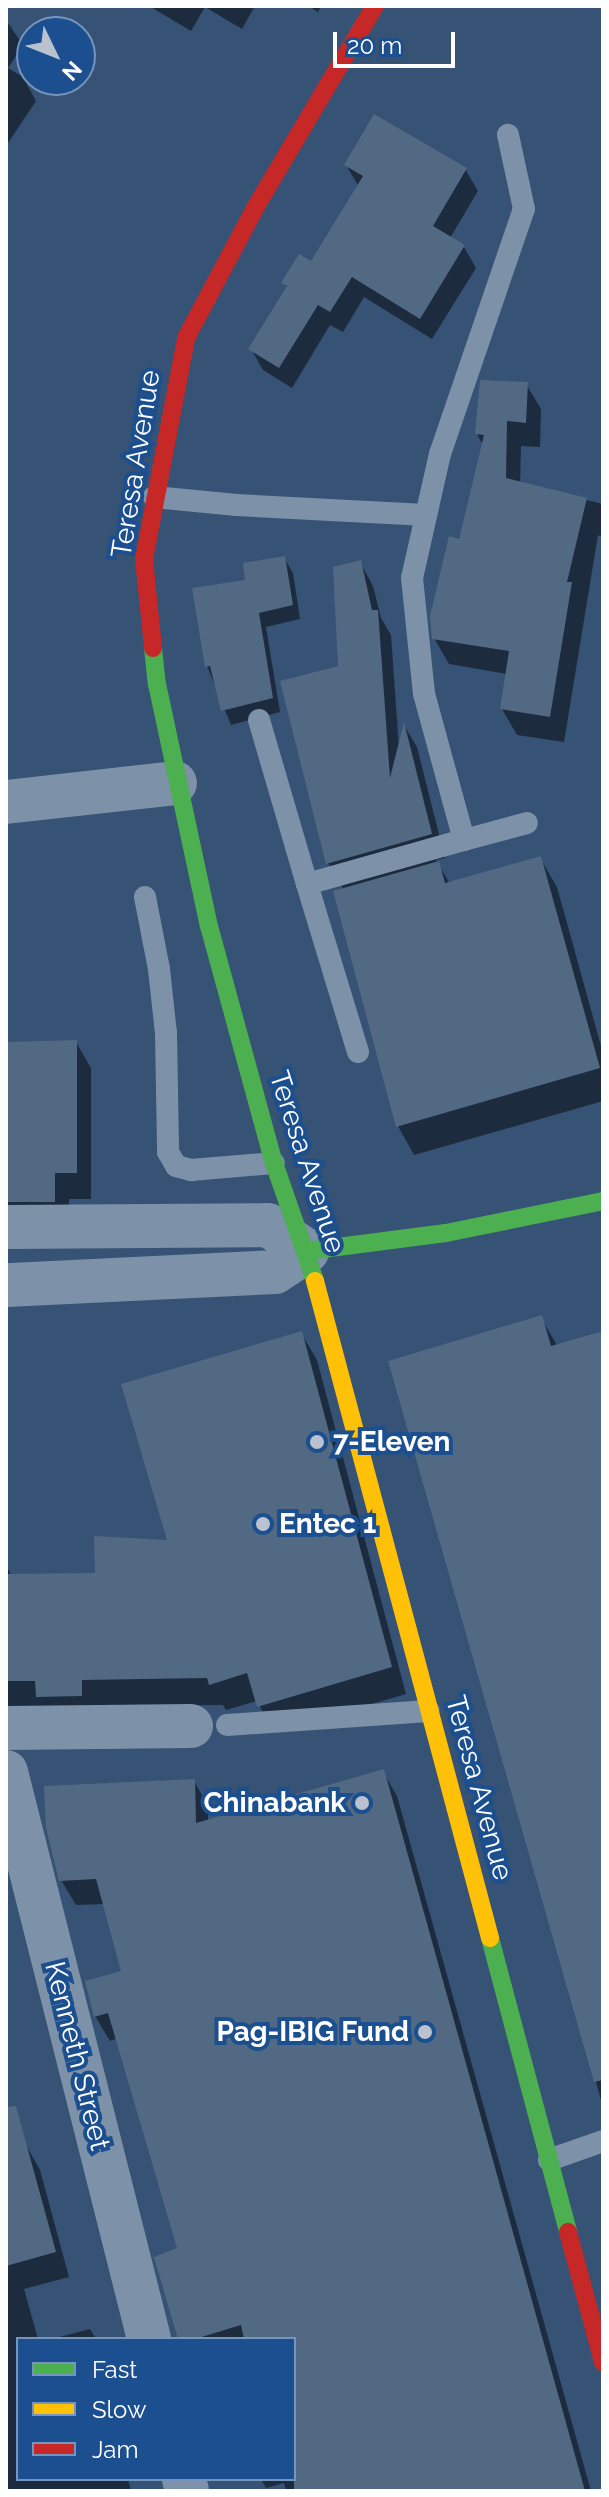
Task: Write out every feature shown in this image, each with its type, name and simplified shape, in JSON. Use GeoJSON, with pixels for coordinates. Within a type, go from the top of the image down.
{"type":"FeatureCollection","features":[{"type":"Feature","properties":{"kind":"street","name":"Teresa Avenue"},"geometry":{"type":"LineString","coordinates":[[375,6],[255,208],[186,338],[144,559],[157,684],[175,783],[209,926],[274,1163],[307,1251],[549,2160],[601,2344]]}},
{"type":"Feature","properties":{"kind":"street"},"geometry":{"type":"LineString","coordinates":[[6,802],[175,783]]}},
{"type":"Feature","properties":{"kind":"street"},"geometry":{"type":"LineString","coordinates":[[6,1285],[275,1272],[307,1251],[446,1233],[603,1201]]}},
{"type":"Feature","properties":{"kind":"street"},"geometry":{"type":"LineString","coordinates":[[6,1227],[268,1225],[307,1251]]}},
{"type":"Feature","properties":{"kind":"street"},"geometry":{"type":"LineString","coordinates":[[6,1728],[209,1726]]}},
{"type":"Feature","properties":{"kind":"street","name":"Kenneth Street"},"geometry":{"type":"LineString","coordinates":[[6,1772],[148,2337]]}},
{"type":"Feature","properties":{"kind":"lane"},"geometry":{"type":"LineString","coordinates":[[464,840],[424,694],[412,578],[440,454],[524,209],[508,135]]}},
{"type":"Feature","properties":{"kind":"lane"},"geometry":{"type":"LineString","coordinates":[[154,497],[237,505],[426,515]]}},
{"type":"Feature","properties":{"kind":"lane"},"geometry":{"type":"LineString","coordinates":[[259,720],[358,1052]]}},
{"type":"Feature","properties":{"kind":"lane"},"geometry":{"type":"LineString","coordinates":[[307,884],[527,823]]}},
{"type":"Feature","properties":{"kind":"lane"},"geometry":{"type":"LineString","coordinates":[[145,897],[159,969],[166,1033],[168,1152],[176,1166],[191,1170],[274,1163]]}},
{"type":"Feature","properties":{"kind":"lane"},"geometry":{"type":"LineString","coordinates":[[209,1726],[429,1711]]}},
{"type":"Feature","properties":{"kind":"lane"},"geometry":{"type":"LineString","coordinates":[[549,2160],[603,2141]]}},
{"type":"Feature","properties":{"kind":"building"},"geometry":{"type":"Polygon","coordinates":[[[374,114],[467,168],[433,226],[465,245],[420,319],[352,277],[330,312],[318,305],[279,368],[248,349],[287,286],[281,283],[299,254],[311,261],[363,176],[344,165],[374,114]]]}},
{"type":"Feature","properties":{"kind":"building"},"geometry":{"type":"Polygon","coordinates":[[[480,380],[528,382],[526,423],[507,421],[506,478],[587,498],[567,582],[572,582],[550,717],[500,709],[509,651],[432,639],[430,616],[449,536],[459,539],[484,435],[475,434],[480,380]]]}},
{"type":"Feature","properties":{"kind":"building"},"geometry":{"type":"Polygon","coordinates":[[[285,556],[293,605],[259,613],[273,698],[221,711],[210,666],[205,667],[192,588],[245,580],[243,563],[285,556]]]}},
{"type":"Feature","properties":{"kind":"building"},"geometry":{"type":"Polygon","coordinates":[[[361,560],[372,610],[378,610],[390,778],[404,722],[432,834],[326,864],[280,681],[338,666],[333,567],[361,560]]]}},
{"type":"Feature","properties":{"kind":"building"},"geometry":{"type":"Polygon","coordinates":[[[541,856],[600,1068],[396,1127],[333,891],[439,861],[445,883],[541,856]]]}},
{"type":"Feature","properties":{"kind":"building"},"geometry":{"type":"Polygon","coordinates":[[[77,1040],[77,1173],[55,1173],[55,1202],[6,1202],[6,1042],[77,1040]]]}},
{"type":"Feature","properties":{"kind":"building"},"geometry":{"type":"Polygon","coordinates":[[[542,1315],[551,1346],[603,1331],[603,2080],[594,2082],[388,1361],[542,1315]]]}},
{"type":"Feature","properties":{"kind":"building","name":"Entec 1"},"geometry":{"type":"Polygon","coordinates":[[[302,1331],[392,1667],[257,1707],[247,1673],[209,1685],[207,1678],[82,1680],[82,1696],[36,1697],[35,1681],[6,1681],[6,1574],[95,1573],[94,1536],[167,1540],[121,1384],[302,1331]]]}},
{"type":"Feature","properties":{"kind":"building"},"geometry":{"type":"Polygon","coordinates":[[[384,1769],[585,2491],[294,2491],[296,2337],[244,2337],[241,2325],[202,2337],[177,2337],[154,2257],[177,2248],[108,2013],[94,2017],[85,1981],[121,1971],[96,1879],[59,1881],[46,1828],[44,1786],[195,1779],[196,1823],[384,1769]]]}},
{"type":"Feature","properties":{"kind":"building"},"geometry":{"type":"Polygon","coordinates":[[[16,2106],[56,2252],[6,2266],[6,2107],[16,2106]]]}},
{"type":"Feature","properties":{"kind":"traffic: fast"},"geometry":{"type":"LineString","coordinates":[[153,648],[157,684],[209,926],[274,1163],[315,1281]]}},
{"type":"Feature","properties":{"kind":"traffic: fast"},"geometry":{"type":"LineString","coordinates":[[307,1251],[446,1233],[603,1201]]}},
{"type":"Feature","properties":{"kind":"traffic: fast"},"geometry":{"type":"LineString","coordinates":[[490,1938],[568,2232]]}},
{"type":"Feature","properties":{"kind":"traffic: slow"},"geometry":{"type":"LineString","coordinates":[[315,1281],[490,1938]]}},
{"type":"Feature","properties":{"kind":"traffic: jam"},"geometry":{"type":"LineString","coordinates":[[153,648],[144,559],[186,338],[255,208],[375,6]]}},
{"type":"Feature","properties":{"kind":"traffic: jam"},"geometry":{"type":"LineString","coordinates":[[568,2232],[603,2362]]}},
{"type":"Feature","properties":{"kind":"place","name":"7-Eleven"},"geometry":{"type":"Point","coordinates":[317,1442]}},
{"type":"Feature","properties":{"kind":"place","name":"Entec 1"},"geometry":{"type":"Point","coordinates":[263,1524]}},
{"type":"Feature","properties":{"kind":"place","name":"Chinabank"},"geometry":{"type":"Point","coordinates":[362,1803]}},
{"type":"Feature","properties":{"kind":"place","name":"Pag-IBIG Fund"},"geometry":{"type":"Point","coordinates":[425,2032]}}]}
